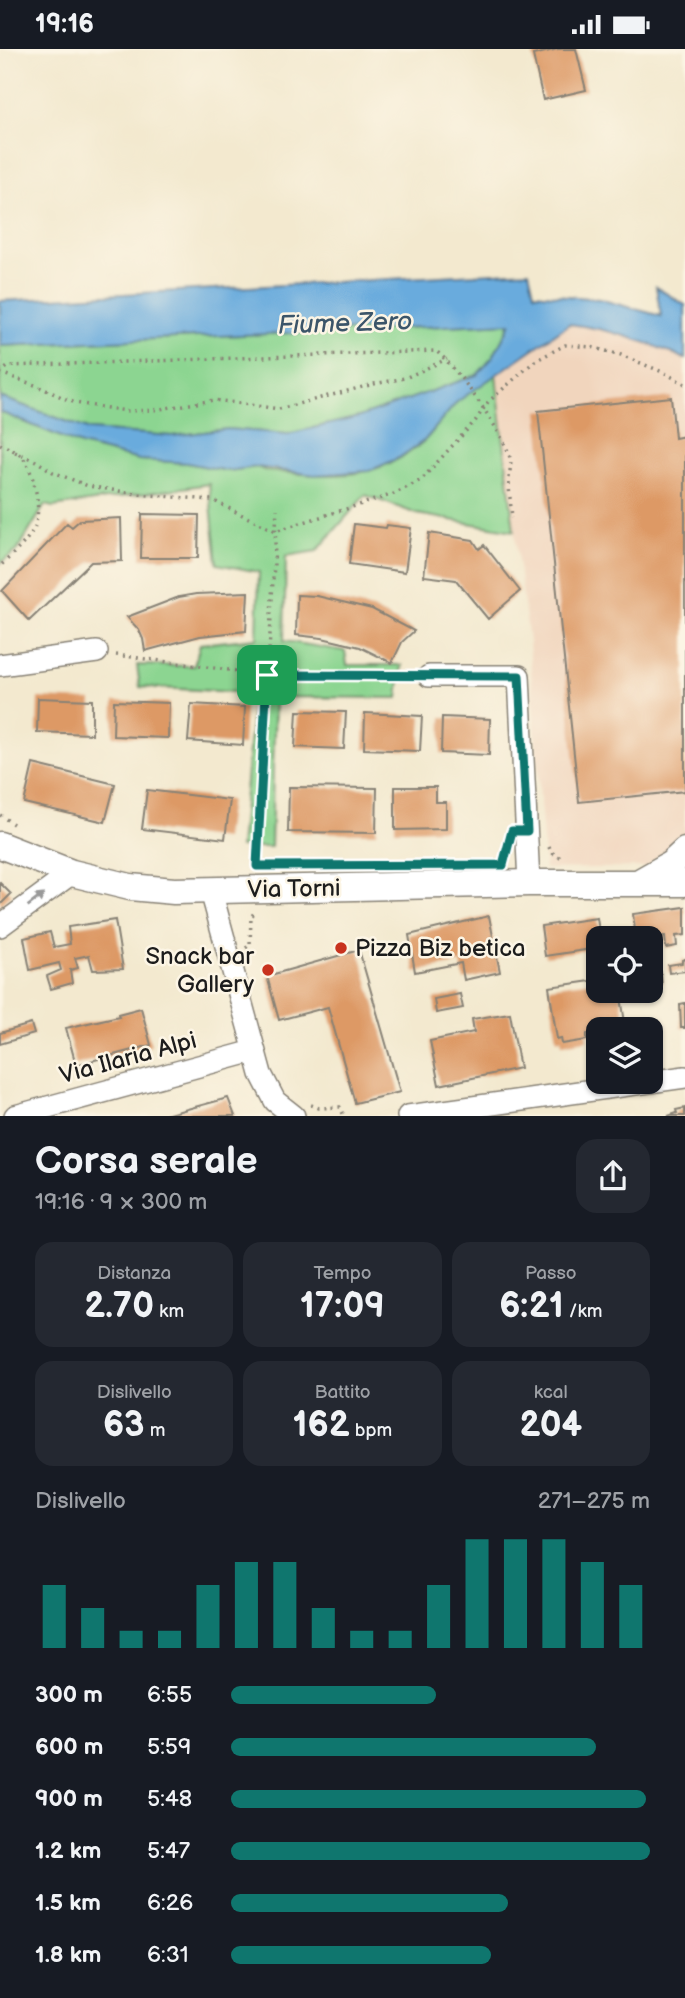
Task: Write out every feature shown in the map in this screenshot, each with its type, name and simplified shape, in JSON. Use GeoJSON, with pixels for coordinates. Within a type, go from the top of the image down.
{"type":"FeatureCollection","features":[{"type":"Feature","properties":{"kind":"main road","name":"Via Torni"},"geometry":{"type":"LineString","coordinates":[[0,845],[72,873],[130,887],[174,891],[529,883],[685,883]]}},
{"type":"Feature","properties":{"kind":"main road","name":"Via Torni"},"geometry":{"type":"LineString","coordinates":[[638,883],[671,864],[685,851]]}},
{"type":"Feature","properties":{"kind":"street"},"geometry":{"type":"LineString","coordinates":[[0,665],[97,652]]}},
{"type":"Feature","properties":{"kind":"street"},"geometry":{"type":"LineString","coordinates":[[429,677],[519,676],[529,883]]}},
{"type":"Feature","properties":{"kind":"street"},"geometry":{"type":"LineString","coordinates":[[0,926],[72,873]]}},
{"type":"Feature","properties":{"kind":"street"},"geometry":{"type":"LineString","coordinates":[[211,891],[254,1051],[268,1089],[275,1101],[300,1110]]}},
{"type":"Feature","properties":{"kind":"street","name":"Via Ilaria Alpi"},"geometry":{"type":"LineString","coordinates":[[15,1116],[254,1051]]}},
{"type":"Feature","properties":{"kind":"street"},"geometry":{"type":"LineString","coordinates":[[408,1116],[508,1109],[685,1077]]}},
{"type":"Feature","properties":{"kind":"path"},"geometry":{"type":"LineString","coordinates":[[0,444],[52,472],[88,486],[137,494],[212,500],[275,531],[394,493],[421,480],[476,421],[488,402],[535,361],[565,345],[591,347],[621,355],[685,384]]}},
{"type":"Feature","properties":{"kind":"path"},"geometry":{"type":"LineString","coordinates":[[0,373],[9,366],[436,351],[447,359],[478,402],[499,435],[510,459],[512,518]]}},
{"type":"Feature","properties":{"kind":"path"},"geometry":{"type":"LineString","coordinates":[[0,373],[75,403],[127,411],[154,410],[214,400],[279,409],[405,378],[447,359]]}},
{"type":"Feature","properties":{"kind":"path"},"geometry":{"type":"LineString","coordinates":[[680,381],[685,390]]}},
{"type":"Feature","properties":{"kind":"path"},"geometry":{"type":"LineString","coordinates":[[0,566],[35,528],[40,508],[26,460],[15,452]]}},
{"type":"Feature","properties":{"kind":"path"},"geometry":{"type":"LineString","coordinates":[[257,866],[277,509]]}},
{"type":"Feature","properties":{"kind":"path"},"geometry":{"type":"LineString","coordinates":[[97,652],[267,675],[429,677]]}},
{"type":"Feature","properties":{"kind":"path"},"geometry":{"type":"LineString","coordinates":[[527,831],[541,830],[551,852],[574,865]]}},
{"type":"Feature","properties":{"kind":"path"},"geometry":{"type":"LineString","coordinates":[[244,953],[243,948],[250,945],[251,917],[258,911]]}},
{"type":"Feature","properties":{"kind":"path"},"geometry":{"type":"LineString","coordinates":[[300,1110],[340,1107],[344,1116]]}},
{"type":"Feature","properties":{"kind":"shaded area"},"geometry":{"type":"Polygon","coordinates":[[[569,324],[601,328],[657,346],[685,359],[685,838],[646,867],[545,869],[529,641],[493,357],[569,324]]]}},
{"type":"Feature","properties":{"kind":"green space"},"geometry":{"type":"Polygon","coordinates":[[[511,323],[493,357],[477,375],[359,417],[288,434],[228,429],[172,436],[90,430],[0,397],[0,346],[511,323]]]}},
{"type":"Feature","properties":{"kind":"green space"},"geometry":{"type":"Polygon","coordinates":[[[496,374],[514,531],[417,514],[365,495],[317,551],[286,556],[284,641],[345,651],[347,665],[402,665],[398,698],[275,697],[271,847],[240,847],[254,693],[140,687],[137,665],[194,666],[200,644],[257,638],[259,572],[217,564],[209,484],[53,507],[45,505],[17,551],[0,563],[0,412],[81,445],[139,460],[187,463],[228,471],[257,467],[266,471],[288,473],[350,474],[388,464],[407,454],[429,436],[460,398],[496,374]]]}},
{"type":"Feature","properties":{"kind":"water","name":"Fiume Zero"},"geometry":{"type":"Polygon","coordinates":[[[529,271],[534,293],[599,299],[661,316],[656,287],[685,305],[685,359],[628,337],[569,324],[457,402],[425,440],[399,458],[369,471],[315,475],[257,467],[228,471],[187,463],[139,460],[81,445],[0,412],[0,397],[90,430],[172,436],[228,429],[288,434],[359,417],[477,375],[493,357],[511,323],[0,346],[0,301],[529,271]]]}},
{"type":"Feature","properties":{"kind":"building"},"geometry":{"type":"Polygon","coordinates":[[[558,49],[576,49],[586,90],[543,100],[533,55],[558,49]]]}},
{"type":"Feature","properties":{"kind":"building"},"geometry":{"type":"Polygon","coordinates":[[[671,397],[675,438],[685,436],[685,791],[579,802],[538,411],[671,397]]]}},
{"type":"Feature","properties":{"kind":"building"},"geometry":{"type":"Polygon","coordinates":[[[142,514],[199,515],[198,558],[141,558],[142,514]]]}},
{"type":"Feature","properties":{"kind":"building"},"geometry":{"type":"Polygon","coordinates":[[[121,518],[122,561],[91,562],[29,621],[2,591],[67,523],[72,527],[80,520],[121,518]]]}},
{"type":"Feature","properties":{"kind":"building"},"geometry":{"type":"Polygon","coordinates":[[[354,524],[411,528],[405,572],[349,564],[354,524]]]}},
{"type":"Feature","properties":{"kind":"building"},"geometry":{"type":"Polygon","coordinates":[[[429,533],[473,540],[479,549],[484,545],[520,591],[488,619],[456,580],[424,576],[429,533]]]}},
{"type":"Feature","properties":{"kind":"building"},"geometry":{"type":"Polygon","coordinates":[[[248,592],[246,631],[200,636],[145,651],[139,630],[127,617],[179,597],[248,592]]]}},
{"type":"Feature","properties":{"kind":"building"},"geometry":{"type":"Polygon","coordinates":[[[297,595],[317,596],[372,609],[414,631],[402,642],[392,663],[360,647],[296,635],[297,595]]]}},
{"type":"Feature","properties":{"kind":"building"},"geometry":{"type":"Polygon","coordinates":[[[38,698],[92,700],[92,734],[37,732],[38,698]]]}},
{"type":"Feature","properties":{"kind":"building"},"geometry":{"type":"Polygon","coordinates":[[[114,701],[169,703],[168,738],[113,736],[114,701]]]}},
{"type":"Feature","properties":{"kind":"building"},"geometry":{"type":"Polygon","coordinates":[[[191,704],[245,707],[243,745],[188,741],[191,704]]]}},
{"type":"Feature","properties":{"kind":"building"},"geometry":{"type":"Polygon","coordinates":[[[297,711],[346,712],[344,749],[295,747],[297,711]]]}},
{"type":"Feature","properties":{"kind":"building"},"geometry":{"type":"Polygon","coordinates":[[[365,713],[422,716],[420,751],[364,749],[365,713]]]}},
{"type":"Feature","properties":{"kind":"building"},"geometry":{"type":"Polygon","coordinates":[[[442,717],[490,719],[489,755],[441,753],[442,717]]]}},
{"type":"Feature","properties":{"kind":"building"},"geometry":{"type":"Polygon","coordinates":[[[33,764],[115,784],[105,822],[24,803],[33,764]]]}},
{"type":"Feature","properties":{"kind":"building"},"geometry":{"type":"Polygon","coordinates":[[[289,787],[377,788],[376,833],[288,832],[289,787]]]}},
{"type":"Feature","properties":{"kind":"building"},"geometry":{"type":"Polygon","coordinates":[[[395,787],[436,787],[436,802],[446,802],[446,829],[395,830],[395,787]]]}},
{"type":"Feature","properties":{"kind":"building"},"geometry":{"type":"Polygon","coordinates":[[[147,790],[230,800],[225,839],[142,829],[147,790]]]}},
{"type":"Feature","properties":{"kind":"building"},"geometry":{"type":"Polygon","coordinates":[[[0,883],[11,894],[0,905],[0,883]]]}},
{"type":"Feature","properties":{"kind":"building"},"geometry":{"type":"Polygon","coordinates":[[[685,907],[685,935],[676,936],[677,946],[666,948],[663,926],[634,926],[633,914],[685,907]]]}},
{"type":"Feature","properties":{"kind":"building"},"geometry":{"type":"Polygon","coordinates":[[[489,916],[500,972],[464,980],[461,963],[415,972],[409,935],[489,916]]]}},
{"type":"Feature","properties":{"kind":"building"},"geometry":{"type":"Polygon","coordinates":[[[597,918],[598,926],[586,926],[586,950],[545,956],[541,926],[597,918]]]}},
{"type":"Feature","properties":{"kind":"building"},"geometry":{"type":"Polygon","coordinates":[[[115,920],[123,969],[93,970],[89,955],[75,958],[78,968],[70,970],[72,983],[51,989],[47,976],[61,970],[59,963],[30,970],[24,938],[50,932],[54,947],[70,944],[68,927],[115,920]]]}},
{"type":"Feature","properties":{"kind":"building"},"geometry":{"type":"Polygon","coordinates":[[[359,950],[400,1092],[355,1103],[328,1007],[279,1020],[267,976],[359,950]]]}},
{"type":"Feature","properties":{"kind":"building"},"geometry":{"type":"Polygon","coordinates":[[[685,959],[685,971],[669,973],[668,965],[682,963],[685,959]]]}},
{"type":"Feature","properties":{"kind":"building"},"geometry":{"type":"Polygon","coordinates":[[[586,982],[586,1003],[622,1003],[624,1017],[586,1017],[586,1040],[562,1044],[561,1038],[557,1039],[549,987],[586,982]]]}},
{"type":"Feature","properties":{"kind":"building"},"geometry":{"type":"Polygon","coordinates":[[[460,994],[463,1008],[436,1013],[434,999],[460,994]]]}},
{"type":"Feature","properties":{"kind":"building"},"geometry":{"type":"Polygon","coordinates":[[[685,1003],[685,1028],[681,1028],[680,1004],[685,1003]]]}},
{"type":"Feature","properties":{"kind":"building"},"geometry":{"type":"Polygon","coordinates":[[[141,1008],[151,1045],[76,1065],[66,1028],[141,1008]]]}},
{"type":"Feature","properties":{"kind":"building"},"geometry":{"type":"Polygon","coordinates":[[[510,1013],[520,1068],[439,1085],[430,1041],[474,1032],[472,1019],[510,1013]]]}},
{"type":"Feature","properties":{"kind":"building"},"geometry":{"type":"Polygon","coordinates":[[[31,1024],[34,1034],[0,1044],[0,1033],[31,1024]]]}},
{"type":"Feature","properties":{"kind":"building"},"geometry":{"type":"Polygon","coordinates":[[[228,1098],[235,1116],[165,1116],[165,1115],[228,1098]]]}},
{"type":"Feature","properties":{"kind":"building"},"geometry":{"type":"Polygon","coordinates":[[[685,1108],[685,1116],[668,1116],[677,1113],[676,1110],[685,1108]]]}},
{"type":"Feature","properties":{"kind":"place","name":"Pizza Biz betica"},"geometry":{"type":"Point","coordinates":[341,948]}},
{"type":"Feature","properties":{"kind":"place","name":"Snack bar Gallery"},"geometry":{"type":"Point","coordinates":[268,970]}},
{"type":"Feature","properties":{"kind":"route"},"geometry":{"type":"LineString","coordinates":[[267,675],[519,676],[527,831],[512,831],[503,865],[257,866],[267,675]]}}]}
